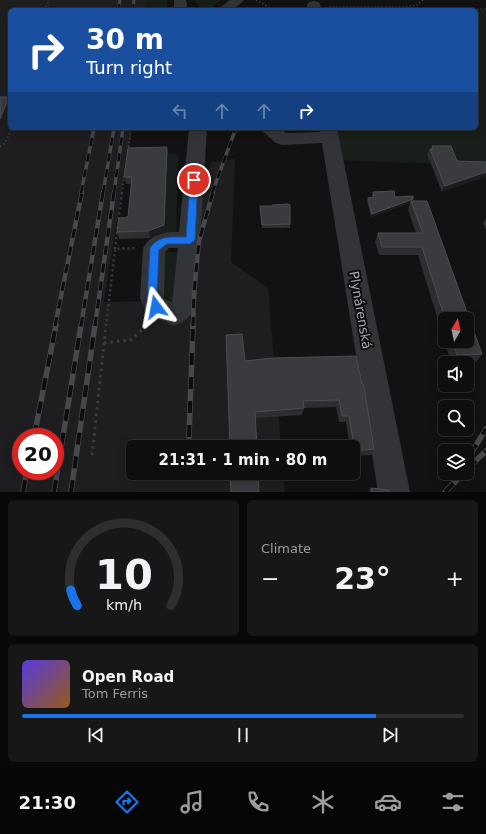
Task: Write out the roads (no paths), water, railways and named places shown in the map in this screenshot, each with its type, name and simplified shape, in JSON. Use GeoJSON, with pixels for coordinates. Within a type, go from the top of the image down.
{"type":"FeatureCollection","features":[{"type":"Feature","properties":{"kind":"street"},"geometry":{"type":"LineString","coordinates":[[227,8],[239,0]]}},
{"type":"Feature","properties":{"kind":"street"},"geometry":{"type":"LineString","coordinates":[[190,240],[165,240],[154,248],[152,298],[156,307],[174,315],[184,307],[190,240],[198,130]]}},
{"type":"Feature","properties":{"kind":"street"},"geometry":{"type":"LineString","coordinates":[[271,130],[282,139],[329,133]]}},
{"type":"Feature","properties":{"kind":"street","name":"Plynárenská"},"geometry":{"type":"LineString","coordinates":[[329,133],[394,492]]}},
{"type":"Feature","properties":{"kind":"railway"},"geometry":{"type":"LineString","coordinates":[[118,8],[120,0]]}},
{"type":"Feature","properties":{"kind":"railway"},"geometry":{"type":"LineString","coordinates":[[133,8],[134,0]]}},
{"type":"Feature","properties":{"kind":"railway"},"geometry":{"type":"LineString","coordinates":[[81,193],[94,130]]}},
{"type":"Feature","properties":{"kind":"railway"},"geometry":{"type":"LineString","coordinates":[[103,193],[114,130]]}},
{"type":"Feature","properties":{"kind":"railway"},"geometry":{"type":"LineString","coordinates":[[114,193],[123,130]]}},
{"type":"Feature","properties":{"kind":"railway"},"geometry":{"type":"LineString","coordinates":[[212,193],[235,130]]}},
{"type":"Feature","properties":{"kind":"railway"},"geometry":{"type":"LineString","coordinates":[[55,326],[82,192]]}},
{"type":"Feature","properties":{"kind":"railway"},"geometry":{"type":"LineString","coordinates":[[81,326],[103,192]]}},
{"type":"Feature","properties":{"kind":"railway"},"geometry":{"type":"LineString","coordinates":[[95,326],[114,192]]}},
{"type":"Feature","properties":{"kind":"railway"},"geometry":{"type":"LineString","coordinates":[[193,326],[194,293],[199,241],[213,192]]}},
{"type":"Feature","properties":{"kind":"railway"},"geometry":{"type":"LineString","coordinates":[[36,428],[56,325]]}},
{"type":"Feature","properties":{"kind":"railway"},"geometry":{"type":"LineString","coordinates":[[54,492],[81,325]]}},
{"type":"Feature","properties":{"kind":"railway"},"geometry":{"type":"LineString","coordinates":[[71,492],[95,325]]}},
{"type":"Feature","properties":{"kind":"railway"},"geometry":{"type":"LineString","coordinates":[[189,437],[193,325]]}},
{"type":"Feature","properties":{"kind":"railway"},"geometry":{"type":"LineString","coordinates":[[474,448],[486,429]]}},
{"type":"Feature","properties":{"kind":"railway"},"geometry":{"type":"LineString","coordinates":[[474,462],[486,451]]}},
{"type":"Feature","properties":{"kind":"railway"},"geometry":{"type":"LineString","coordinates":[[23,492],[25,480]]}},
{"type":"Feature","properties":{"kind":"railway"},"geometry":{"type":"LineString","coordinates":[[445,492],[457,480]]}}]}
